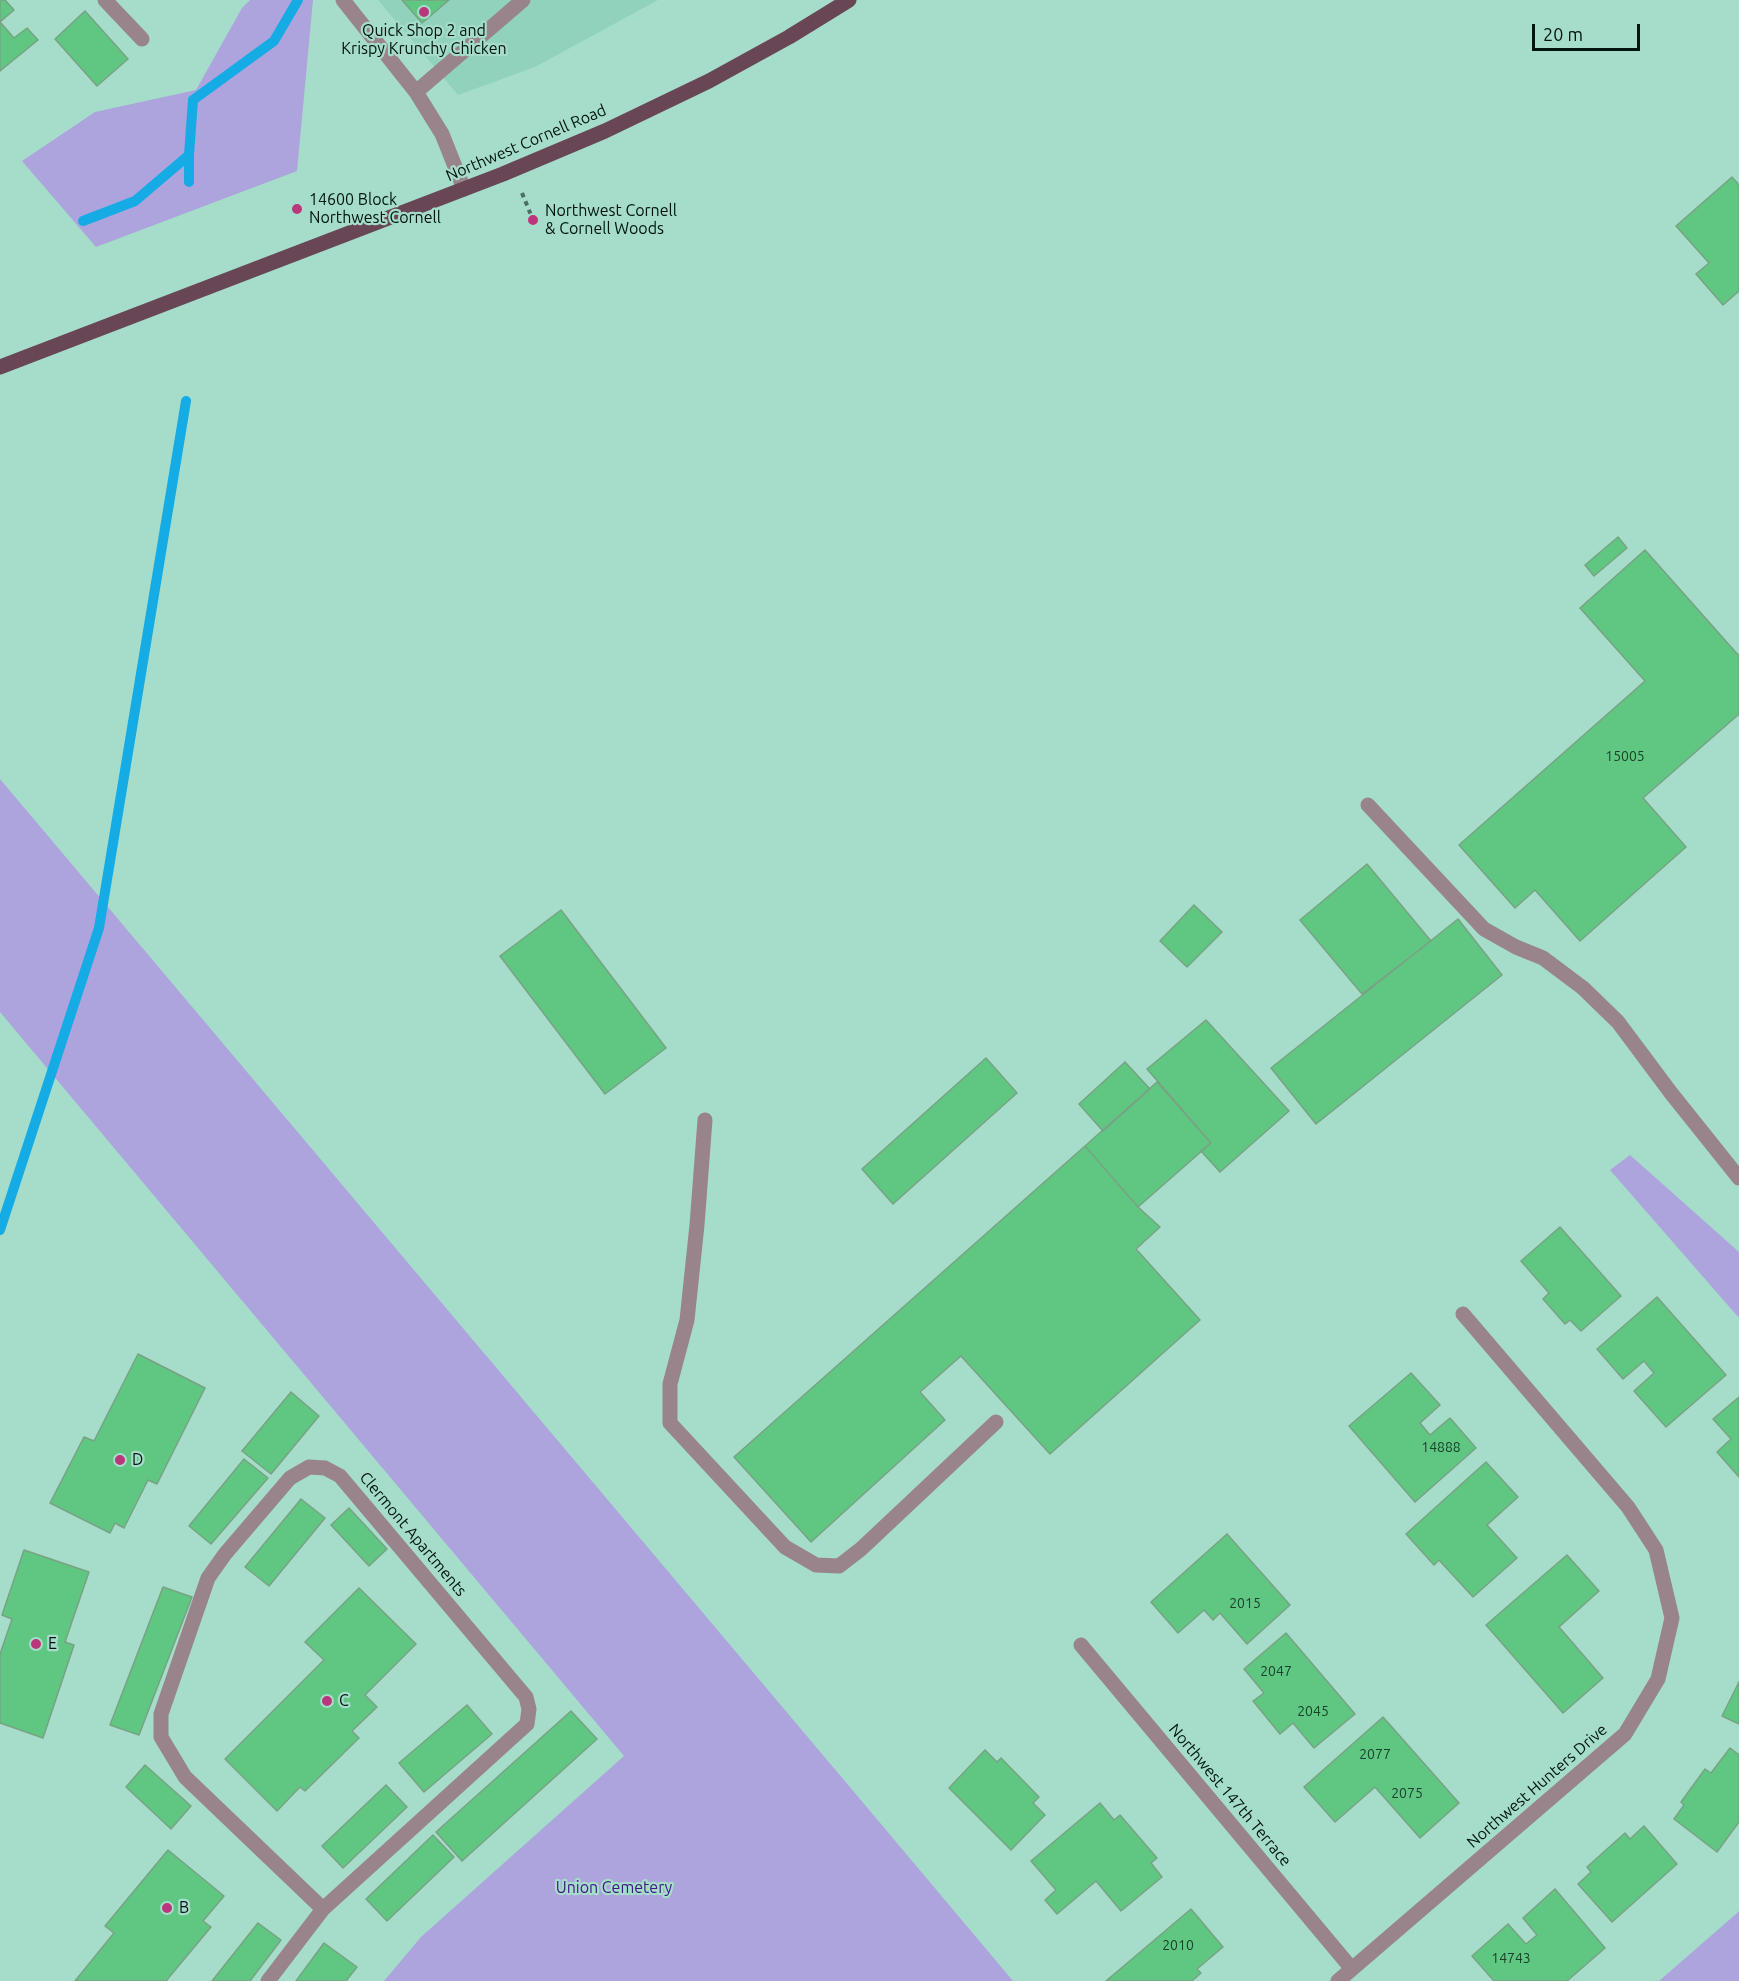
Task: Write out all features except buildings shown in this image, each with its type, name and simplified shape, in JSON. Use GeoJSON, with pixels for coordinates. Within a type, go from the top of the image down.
{"type":"FeatureCollection","features":[{"type":"Feature","properties":{"kind":"main road","name":"Northwest Cornell Road"},"geometry":{"type":"LineString","coordinates":[[0,367],[464,189],[605,131],[709,81],[789,37],[849,0]]}},
{"type":"Feature","properties":{"kind":"street"},"geometry":{"type":"LineString","coordinates":[[105,0],[142,39]]}},
{"type":"Feature","properties":{"kind":"street"},"geometry":{"type":"LineString","coordinates":[[343,0],[416,92],[442,134],[464,189]]}},
{"type":"Feature","properties":{"kind":"street"},"geometry":{"type":"LineString","coordinates":[[416,92],[523,0]]}},
{"type":"Feature","properties":{"kind":"street"},"geometry":{"type":"LineString","coordinates":[[1368,805],[1484,929],[1516,947],[1543,958],[1583,988],[1618,1022],[1739,1178]]}},
{"type":"Feature","properties":{"kind":"street"},"geometry":{"type":"LineString","coordinates":[[705,1120],[698,1225],[687,1320],[670,1384],[670,1423],[785,1547],[816,1565],[838,1566],[861,1549],[996,1422]]}},
{"type":"Feature","properties":{"kind":"street","name":"Northwest Hunters Drive"},"geometry":{"type":"LineString","coordinates":[[1338,1981],[1625,1734],[1658,1679],[1672,1618],[1656,1550],[1628,1507],[1463,1314]]}},
{"type":"Feature","properties":{"kind":"street","name":"Clermont Apartments"},"geometry":{"type":"LineString","coordinates":[[268,1981],[323,1909],[527,1724],[529,1709],[526,1697],[340,1476],[325,1468],[309,1467],[290,1478],[225,1554],[208,1578],[161,1714],[161,1737],[185,1777],[323,1909]]}},
{"type":"Feature","properties":{"kind":"street","name":"Northwest 147th Terrace"},"geometry":{"type":"LineString","coordinates":[[1081,1645],[1352,1969]]}},
{"type":"Feature","properties":{"kind":"shaded area"},"geometry":{"type":"Polygon","coordinates":[[[378,0],[658,0],[535,67],[458,95],[378,0]]]}},
{"type":"Feature","properties":{"kind":"green space"},"geometry":{"type":"Polygon","coordinates":[[[250,0],[313,0],[297,171],[96,247],[22,161],[95,112],[196,90],[242,8],[250,0]]]}},
{"type":"Feature","properties":{"kind":"green space","name":"Union Cemetery"},"geometry":{"type":"Polygon","coordinates":[[[0,779],[1013,1981],[384,1981],[421,1937],[624,1756],[0,1012],[0,779]]]}},
{"type":"Feature","properties":{"kind":"green space"},"geometry":{"type":"Polygon","coordinates":[[[1630,1155],[1739,1252],[1739,1318],[1610,1170],[1630,1155]]]}},
{"type":"Feature","properties":{"kind":"green space"},"geometry":{"type":"Polygon","coordinates":[[[1739,1911],[1739,1981],[1659,1981],[1736,1914],[1739,1911]]]}},
{"type":"Feature","properties":{"kind":"waterway"},"geometry":{"type":"LineString","coordinates":[[83,221],[135,201],[189,155],[193,100],[274,41],[298,0]]}},
{"type":"Feature","properties":{"kind":"waterway"},"geometry":{"type":"LineString","coordinates":[[189,155],[189,182]]}},
{"type":"Feature","properties":{"kind":"waterway"},"geometry":{"type":"LineString","coordinates":[[0,1230],[99,928],[186,401]]}},
{"type":"Feature","properties":{"kind":"place","name":"Quick Shop 2 and Krispy Krunchy Chicken"},"geometry":{"type":"Point","coordinates":[424,12]}},
{"type":"Feature","properties":{"kind":"place","name":"14600 Block Northwest Cornell"},"geometry":{"type":"Point","coordinates":[297,209]}},
{"type":"Feature","properties":{"kind":"place","name":"Northwest Cornell & Cornell Woods"},"geometry":{"type":"Point","coordinates":[533,220]}},
{"type":"Feature","properties":{"kind":"place","name":"D"},"geometry":{"type":"Point","coordinates":[120,1460]}},
{"type":"Feature","properties":{"kind":"place","name":"E"},"geometry":{"type":"Point","coordinates":[36,1644]}},
{"type":"Feature","properties":{"kind":"place","name":"C"},"geometry":{"type":"Point","coordinates":[327,1701]}},
{"type":"Feature","properties":{"kind":"place","name":"B"},"geometry":{"type":"Point","coordinates":[167,1908]}}]}
